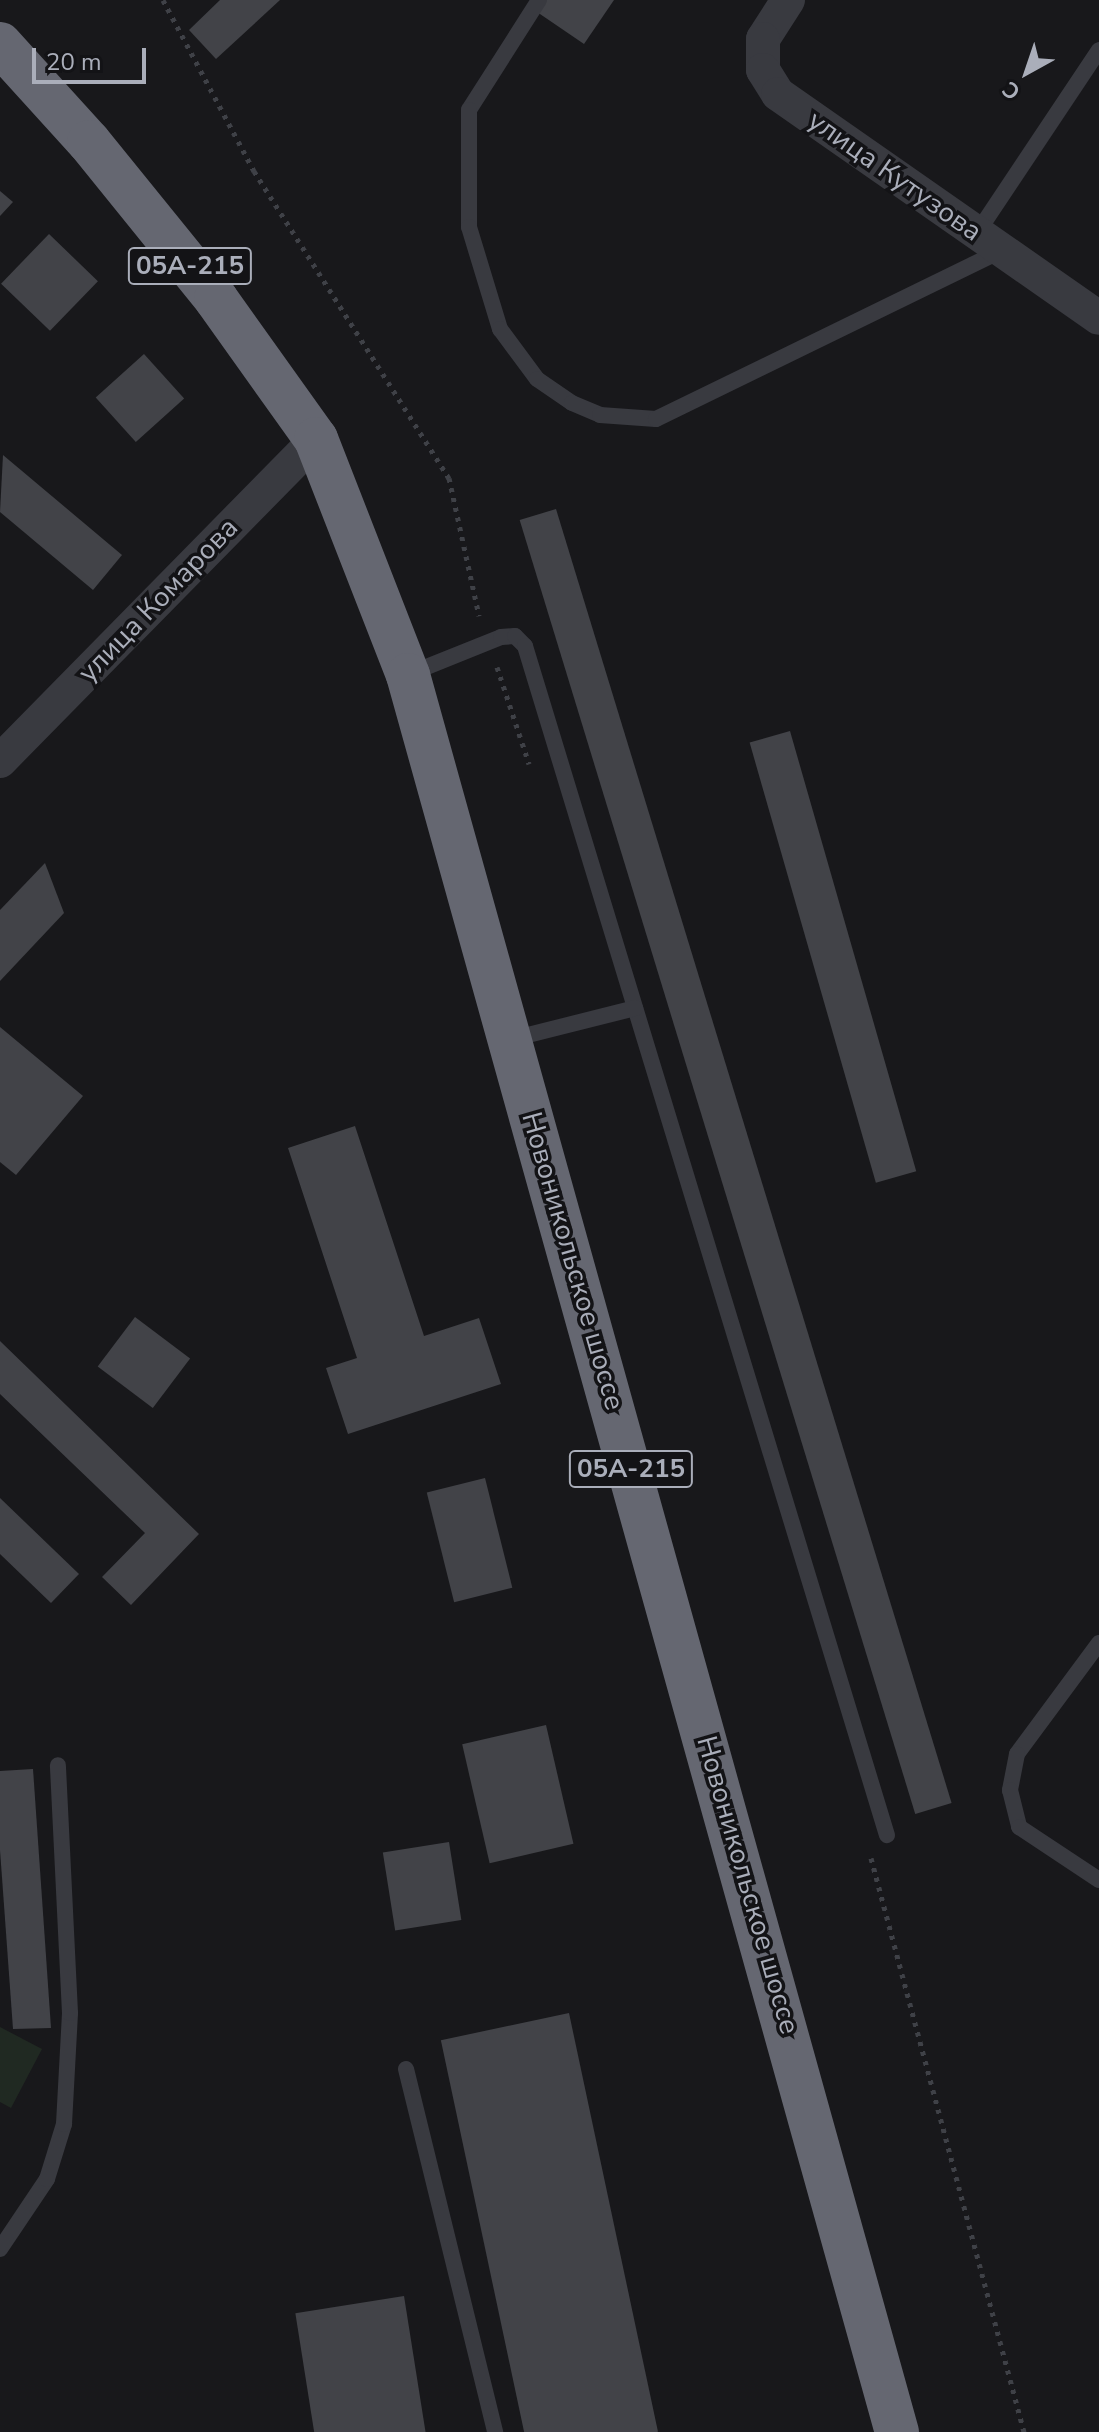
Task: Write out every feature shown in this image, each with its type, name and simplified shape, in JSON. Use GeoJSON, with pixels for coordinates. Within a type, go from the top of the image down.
{"type":"FeatureCollection","features":[{"type":"Feature","properties":{"kind":"highway","name":"05А-215"},"geometry":{"type":"LineString","coordinates":[[0,44],[89,142],[206,287],[316,439]]}},
{"type":"Feature","properties":{"kind":"highway","name":"Новоникольское шоссе"},"geometry":{"type":"LineString","coordinates":[[316,439],[342,513],[408,675],[897,2432]]}},
{"type":"Feature","properties":{"kind":"street","name":"улица Кутузова"},"geometry":{"type":"LineString","coordinates":[[788,0],[763,39],[763,70],[778,94],[1099,318]]}},
{"type":"Feature","properties":{"kind":"street","name":"улица Комарова"},"geometry":{"type":"LineString","coordinates":[[0,761],[316,439]]}},
{"type":"Feature","properties":{"kind":"lane"},"geometry":{"type":"LineString","coordinates":[[539,0],[469,110],[469,227],[500,329],[537,379],[572,403],[600,415],[656,419],[990,242],[1099,50]]}},
{"type":"Feature","properties":{"kind":"lane"},"geometry":{"type":"LineString","coordinates":[[408,675],[488,642],[515,636],[525,646],[887,1835]]}},
{"type":"Feature","properties":{"kind":"lane"},"geometry":{"type":"LineString","coordinates":[[511,1039],[635,1008]]}},
{"type":"Feature","properties":{"kind":"lane"},"geometry":{"type":"LineString","coordinates":[[1099,1643],[1017,1754],[1010,1790],[1019,1827],[1099,1880]]}},
{"type":"Feature","properties":{"kind":"lane"},"geometry":{"type":"LineString","coordinates":[[0,2249],[47,2179],[64,2124],[70,2013],[58,1765]]}},
{"type":"Feature","properties":{"kind":"lane"},"geometry":{"type":"LineString","coordinates":[[406,2069],[495,2432]]}},
{"type":"Feature","properties":{"kind":"path"},"geometry":{"type":"LineString","coordinates":[[163,0],[254,171],[449,478],[468,582],[533,775]]}},
{"type":"Feature","properties":{"kind":"path"},"geometry":{"type":"LineString","coordinates":[[868,1849],[1024,2432]]}},
{"type":"Feature","properties":{"kind":"shaded area"},"geometry":{"type":"Polygon","coordinates":[[[0,2027],[42,2049],[11,2108],[0,2102],[0,2027]]]}},
{"type":"Feature","properties":{"kind":"building"},"geometry":{"type":"Polygon","coordinates":[[[220,0],[280,0],[216,59],[189,30],[220,0]]]}},
{"type":"Feature","properties":{"kind":"building"},"geometry":{"type":"Polygon","coordinates":[[[545,0],[614,0],[584,44],[537,12],[545,0]]]}},
{"type":"Feature","properties":{"kind":"building"},"geometry":{"type":"Polygon","coordinates":[[[0,191],[13,202],[0,216],[0,191]]]}},
{"type":"Feature","properties":{"kind":"building"},"geometry":{"type":"Polygon","coordinates":[[[49,234],[98,281],[50,331],[1,284],[49,234]]]}},
{"type":"Feature","properties":{"kind":"building"},"geometry":{"type":"Polygon","coordinates":[[[144,354],[184,399],[136,442],[96,397],[144,354]]]}},
{"type":"Feature","properties":{"kind":"building"},"geometry":{"type":"Polygon","coordinates":[[[3,455],[122,555],[93,590],[0,512],[3,455]]]}},
{"type":"Feature","properties":{"kind":"building"},"geometry":{"type":"Polygon","coordinates":[[[556,509],[952,1803],[915,1814],[520,520],[556,509]]]}},
{"type":"Feature","properties":{"kind":"building"},"geometry":{"type":"Polygon","coordinates":[[[790,731],[916,1171],[876,1183],[750,743],[790,731]]]}},
{"type":"Feature","properties":{"kind":"building"},"geometry":{"type":"Polygon","coordinates":[[[45,863],[64,913],[0,981],[0,910],[45,863]]]}},
{"type":"Feature","properties":{"kind":"building"},"geometry":{"type":"Polygon","coordinates":[[[0,1027],[83,1096],[16,1175],[0,1162],[0,1027]]]}},
{"type":"Feature","properties":{"kind":"building"},"geometry":{"type":"Polygon","coordinates":[[[355,1126],[424,1336],[479,1318],[501,1384],[348,1434],[326,1368],[357,1358],[288,1148],[355,1126]]]}},
{"type":"Feature","properties":{"kind":"building"},"geometry":{"type":"Polygon","coordinates":[[[135,1317],[190,1359],[153,1408],[98,1367],[135,1317]]]}},
{"type":"Feature","properties":{"kind":"building"},"geometry":{"type":"Polygon","coordinates":[[[0,1341],[199,1534],[131,1605],[102,1577],[145,1533],[0,1394],[0,1341]]]}},
{"type":"Feature","properties":{"kind":"building"},"geometry":{"type":"Polygon","coordinates":[[[485,1478],[512,1588],[454,1602],[427,1493],[485,1478]]]}},
{"type":"Feature","properties":{"kind":"building"},"geometry":{"type":"Polygon","coordinates":[[[0,1498],[79,1574],[51,1603],[0,1554],[0,1498]]]}},
{"type":"Feature","properties":{"kind":"building"},"geometry":{"type":"Polygon","coordinates":[[[546,1725],[573,1844],[490,1863],[462,1744],[546,1725]]]}},
{"type":"Feature","properties":{"kind":"building"},"geometry":{"type":"Polygon","coordinates":[[[33,1769],[51,2028],[13,2029],[0,1850],[0,1771],[33,1769]]]}},
{"type":"Feature","properties":{"kind":"building"},"geometry":{"type":"Polygon","coordinates":[[[449,1842],[461,1920],[395,1931],[383,1852],[449,1842]]]}},
{"type":"Feature","properties":{"kind":"building"},"geometry":{"type":"Polygon","coordinates":[[[569,2013],[658,2432],[524,2432],[441,2040],[569,2013]]]}},
{"type":"Feature","properties":{"kind":"building"},"geometry":{"type":"Polygon","coordinates":[[[404,2296],[426,2432],[314,2432],[295,2313],[404,2296]]]}}]}
